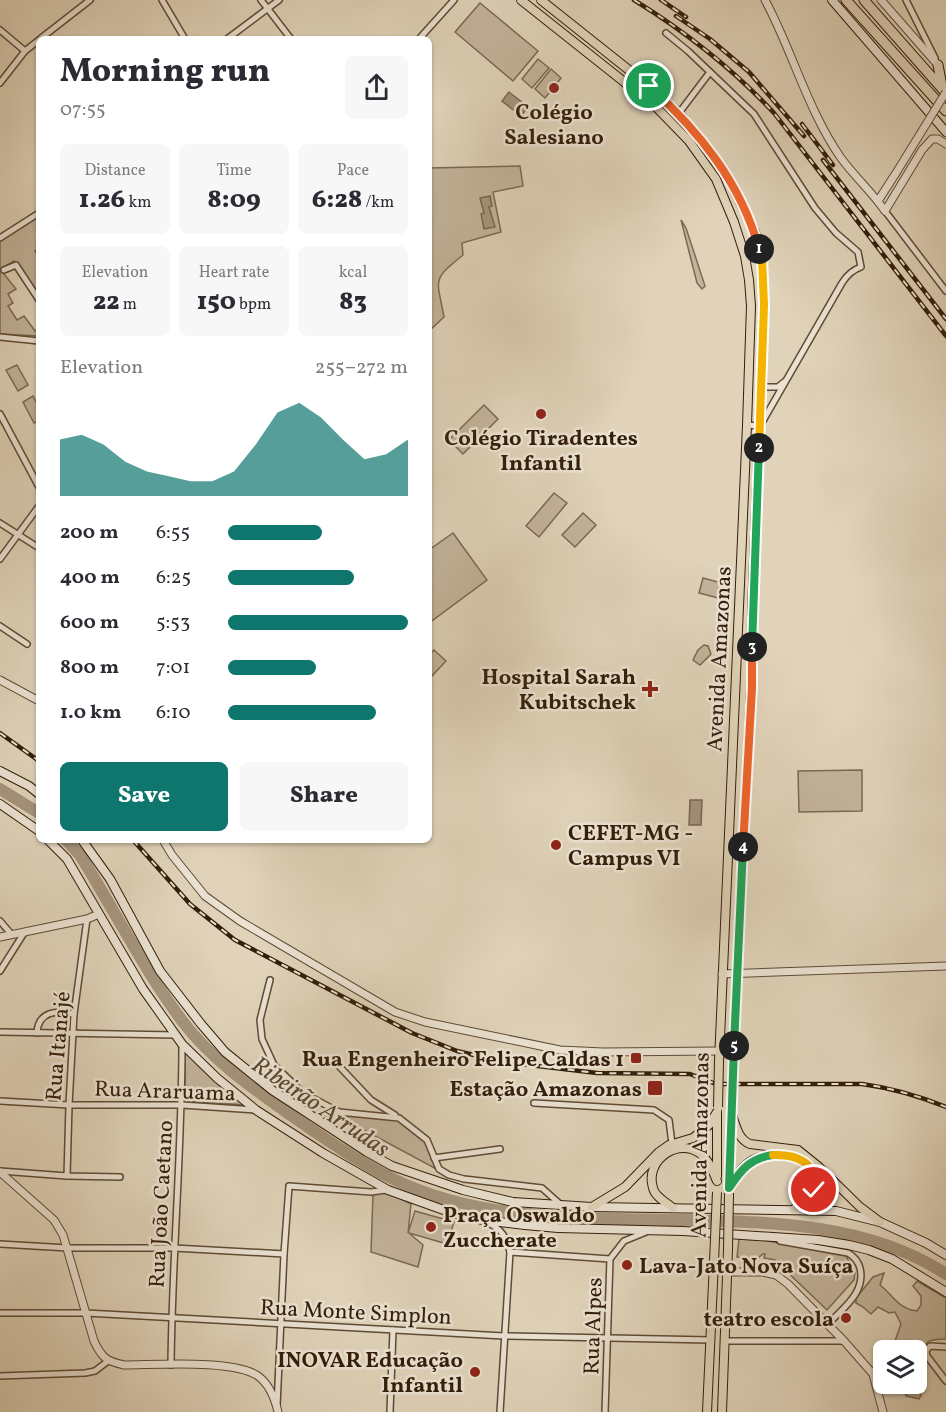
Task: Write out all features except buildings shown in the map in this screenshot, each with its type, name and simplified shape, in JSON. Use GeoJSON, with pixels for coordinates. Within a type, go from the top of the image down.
{"type":"FeatureCollection","features":[{"type":"Feature","properties":{"kind":"highway"},"geometry":{"type":"LineString","coordinates":[[846,0],[946,111]]}},
{"type":"Feature","properties":{"kind":"highway"},"geometry":{"type":"LineString","coordinates":[[864,0],[945,91]]}},
{"type":"Feature","properties":{"kind":"highway"},"geometry":{"type":"LineString","coordinates":[[938,65],[945,91]]}},
{"type":"Feature","properties":{"kind":"main road","name":"Avenida Amazonas"},"geometry":{"type":"LineString","coordinates":[[521,0],[657,108],[689,141],[716,179],[734,222],[745,256],[749,280],[751,306],[747,425],[722,974],[717,1192],[707,1412]]}},
{"type":"Feature","properties":{"kind":"main road","name":"Avenida Amazonas"},"geometry":{"type":"LineString","coordinates":[[541,0],[649,86],[679,113],[725,172],[755,232],[762,258],[764,293],[752,610],[752,688],[737,973],[722,1412]]}},
{"type":"Feature","properties":{"kind":"main road"},"geometry":{"type":"LineString","coordinates":[[832,0],[946,132]]}},
{"type":"Feature","properties":{"kind":"main road"},"geometry":{"type":"LineString","coordinates":[[0,771],[36,792]]}},
{"type":"Feature","properties":{"kind":"main road"},"geometry":{"type":"LineString","coordinates":[[0,804],[36,829]]}},
{"type":"Feature","properties":{"kind":"main road"},"geometry":{"type":"LineString","coordinates":[[51,843],[67,859],[143,989],[182,1044],[217,1078],[256,1110],[323,1153],[388,1190],[411,1200],[482,1220],[558,1228],[653,1230],[818,1240],[869,1250],[892,1259],[946,1292]]}},
{"type":"Feature","properties":{"kind":"main road"},"geometry":{"type":"LineString","coordinates":[[84,843],[107,875],[160,970],[225,1052],[264,1083],[367,1152],[393,1166],[486,1196],[513,1202],[592,1207],[836,1211],[880,1222],[926,1243],[946,1256]]}},
{"type":"Feature","properties":{"kind":"main road"},"geometry":{"type":"LineString","coordinates":[[719,1056],[726,1053],[734,1066]]}},
{"type":"Feature","properties":{"kind":"main road"},"geometry":{"type":"LineString","coordinates":[[592,1207],[625,1187],[658,1152],[672,1144],[693,1138],[709,1125],[718,1109]]}},
{"type":"Feature","properties":{"kind":"main road"},"geometry":{"type":"LineString","coordinates":[[732,1111],[739,1135],[744,1142],[798,1150],[860,1207],[880,1222]]}},
{"type":"Feature","properties":{"kind":"main road"},"geometry":{"type":"LineString","coordinates":[[673,1208],[653,1190],[652,1179],[653,1167],[669,1151],[681,1147],[701,1154],[708,1161],[717,1181]]}},
{"type":"Feature","properties":{"kind":"main road"},"geometry":{"type":"LineString","coordinates":[[729,1191],[740,1171],[753,1160],[774,1154],[793,1156],[806,1164],[814,1172],[816,1179],[814,1190],[809,1197],[794,1209]]}},
{"type":"Feature","properties":{"kind":"street"},"geometry":{"type":"LineString","coordinates":[[43,36],[90,0]]}},
{"type":"Feature","properties":{"kind":"street"},"geometry":{"type":"LineString","coordinates":[[162,0],[183,36]]}},
{"type":"Feature","properties":{"kind":"street"},"geometry":{"type":"LineString","coordinates":[[261,0],[289,36]]}},
{"type":"Feature","properties":{"kind":"street"},"geometry":{"type":"LineString","coordinates":[[231,36],[279,0]]}},
{"type":"Feature","properties":{"kind":"street"},"geometry":{"type":"LineString","coordinates":[[422,36],[454,0]]}},
{"type":"Feature","properties":{"kind":"street"},"geometry":{"type":"LineString","coordinates":[[765,0],[804,88],[841,157],[878,201],[946,291]]}},
{"type":"Feature","properties":{"kind":"street"},"geometry":{"type":"LineString","coordinates":[[881,0],[946,74]]}},
{"type":"Feature","properties":{"kind":"street"},"geometry":{"type":"LineString","coordinates":[[906,0],[938,65]]}},
{"type":"Feature","properties":{"kind":"street"},"geometry":{"type":"LineString","coordinates":[[0,30],[24,51]]}},
{"type":"Feature","properties":{"kind":"street"},"geometry":{"type":"LineString","coordinates":[[666,33],[754,114],[815,208],[836,233],[858,252],[861,267],[848,274],[842,283],[760,426],[747,425]]}},
{"type":"Feature","properties":{"kind":"street"},"geometry":{"type":"LineString","coordinates":[[0,83],[24,51],[36,41]]}},
{"type":"Feature","properties":{"kind":"street"},"geometry":{"type":"LineString","coordinates":[[679,113],[710,72]]}},
{"type":"Feature","properties":{"kind":"street"},"geometry":{"type":"LineString","coordinates":[[878,201],[945,91]]}},
{"type":"Feature","properties":{"kind":"street"},"geometry":{"type":"LineString","coordinates":[[885,211],[929,142],[932,139],[938,139],[946,144]]}},
{"type":"Feature","properties":{"kind":"street"},"geometry":{"type":"LineString","coordinates":[[0,238],[36,215]]}},
{"type":"Feature","properties":{"kind":"street"},"geometry":{"type":"LineString","coordinates":[[4,270],[16,265],[36,295]]}},
{"type":"Feature","properties":{"kind":"street"},"geometry":{"type":"LineString","coordinates":[[0,337],[36,341]]}},
{"type":"Feature","properties":{"kind":"street"},"geometry":{"type":"LineString","coordinates":[[761,387],[778,387],[788,379]]}},
{"type":"Feature","properties":{"kind":"street"},"geometry":{"type":"LineString","coordinates":[[0,414],[36,481]]}},
{"type":"Feature","properties":{"kind":"street"},"geometry":{"type":"LineString","coordinates":[[0,559],[36,510]]}},
{"type":"Feature","properties":{"kind":"street"},"geometry":{"type":"LineString","coordinates":[[0,523],[36,547]]}},
{"type":"Feature","properties":{"kind":"street"},"geometry":{"type":"LineString","coordinates":[[0,626],[27,644]]}},
{"type":"Feature","properties":{"kind":"street"},"geometry":{"type":"LineString","coordinates":[[0,680],[36,699]]}},
{"type":"Feature","properties":{"kind":"street"},"geometry":{"type":"LineString","coordinates":[[165,843],[205,896],[240,921],[395,1012],[425,1022],[560,1050],[719,1056]]}},
{"type":"Feature","properties":{"kind":"street"},"geometry":{"type":"LineString","coordinates":[[0,937],[87,919],[99,914]]}},
{"type":"Feature","properties":{"kind":"street","name":"Rua Itanajé"},"geometry":{"type":"LineString","coordinates":[[67,1176],[74,1014],[87,919]]}},
{"type":"Feature","properties":{"kind":"street"},"geometry":{"type":"LineString","coordinates":[[0,921],[12,935]]}},
{"type":"Feature","properties":{"kind":"street"},"geometry":{"type":"LineString","coordinates":[[0,971],[24,933]]}},
{"type":"Feature","properties":{"kind":"street"},"geometry":{"type":"LineString","coordinates":[[722,974],[946,966]]}},
{"type":"Feature","properties":{"kind":"street"},"geometry":{"type":"LineString","coordinates":[[270,980],[260,1020],[262,1039],[274,1065],[303,1093],[339,1112],[399,1118]]}},
{"type":"Feature","properties":{"kind":"street"},"geometry":{"type":"LineString","coordinates":[[37,1034],[37,1027],[44,1015],[53,1011],[74,1014]]}},
{"type":"Feature","properties":{"kind":"street"},"geometry":{"type":"LineString","coordinates":[[0,1032],[176,1035]]}},
{"type":"Feature","properties":{"kind":"street","name":"Rua João Caetano"},"geometry":{"type":"LineString","coordinates":[[171,1365],[171,1318],[182,1105],[182,1044]]}},
{"type":"Feature","properties":{"kind":"street"},"geometry":{"type":"LineString","coordinates":[[338,1065],[370,1100],[399,1118],[427,1140],[439,1169],[449,1175],[464,1179],[542,1188],[562,1206]]}},
{"type":"Feature","properties":{"kind":"street","name":"Rua Araruama"},"geometry":{"type":"LineString","coordinates":[[0,1101],[69,1105],[182,1105],[256,1110]]}},
{"type":"Feature","properties":{"kind":"street"},"geometry":{"type":"LineString","coordinates":[[534,1103],[654,1110],[669,1120],[672,1144]]}},
{"type":"Feature","properties":{"kind":"street"},"geometry":{"type":"LineString","coordinates":[[323,1123],[339,1112]]}},
{"type":"Feature","properties":{"kind":"street"},"geometry":{"type":"LineString","coordinates":[[434,1158],[500,1149]]}},
{"type":"Feature","properties":{"kind":"street"},"geometry":{"type":"LineString","coordinates":[[0,1171],[120,1177]]}},
{"type":"Feature","properties":{"kind":"street"},"geometry":{"type":"LineString","coordinates":[[0,1171],[54,1220],[63,1235],[100,1353],[108,1361],[124,1365],[230,1367],[250,1372],[265,1383],[278,1410]]}},
{"type":"Feature","properties":{"kind":"street"},"geometry":{"type":"LineString","coordinates":[[278,1410],[289,1186],[371,1192],[388,1190]]}},
{"type":"Feature","properties":{"kind":"street"},"geometry":{"type":"LineString","coordinates":[[482,1220],[503,1233],[510,1252],[500,1412]]}},
{"type":"Feature","properties":{"kind":"street","name":"Rua Alpes"},"geometry":{"type":"LineString","coordinates":[[605,1412],[610,1259],[624,1241],[653,1230]]}},
{"type":"Feature","properties":{"kind":"street"},"geometry":{"type":"LineString","coordinates":[[761,1237],[848,1253],[857,1260],[861,1275],[859,1289],[827,1325]]}},
{"type":"Feature","properties":{"kind":"street"},"geometry":{"type":"LineString","coordinates":[[0,1244],[68,1248],[174,1248],[284,1254]]}},
{"type":"Feature","properties":{"kind":"street"},"geometry":{"type":"LineString","coordinates":[[510,1252],[610,1259]]}},
{"type":"Feature","properties":{"kind":"street"},"geometry":{"type":"LineString","coordinates":[[727,1272],[763,1272],[776,1275],[788,1284],[873,1374],[884,1412]]}},
{"type":"Feature","properties":{"kind":"street","name":"Rua Monte Simplon"},"geometry":{"type":"LineString","coordinates":[[0,1313],[86,1313],[504,1336],[711,1340]]}},
{"type":"Feature","properties":{"kind":"street"},"geometry":{"type":"LineString","coordinates":[[390,1412],[393,1330]]}},
{"type":"Feature","properties":{"kind":"street"},"geometry":{"type":"LineString","coordinates":[[724,1341],[844,1341]]}},
{"type":"Feature","properties":{"kind":"street"},"geometry":{"type":"LineString","coordinates":[[946,1347],[930,1346],[927,1348],[927,1356],[946,1381]]}},
{"type":"Feature","properties":{"kind":"street"},"geometry":{"type":"LineString","coordinates":[[0,1376],[85,1373],[94,1371],[108,1361]]}},
{"type":"Feature","properties":{"kind":"shaded area"},"geometry":{"type":"Polygon","coordinates":[[[480,3],[538,51],[513,81],[455,32],[480,3]]]}},
{"type":"Feature","properties":{"kind":"shaded area"},"geometry":{"type":"Polygon","coordinates":[[[538,59],[549,68],[532,88],[522,79],[538,59]]]}},
{"type":"Feature","properties":{"kind":"shaded area"},"geometry":{"type":"Polygon","coordinates":[[[551,69],[561,78],[545,98],[535,89],[551,69]]]}},
{"type":"Feature","properties":{"kind":"shaded area"},"geometry":{"type":"Polygon","coordinates":[[[509,92],[528,107],[521,116],[502,101],[509,92]]]}},
{"type":"Feature","properties":{"kind":"shaded area"},"geometry":{"type":"Polygon","coordinates":[[[520,166],[523,186],[493,192],[501,232],[462,243],[463,255],[446,270],[439,281],[438,287],[444,317],[432,328],[432,168],[520,166]]]}},
{"type":"Feature","properties":{"kind":"shaded area"},"geometry":{"type":"Polygon","coordinates":[[[490,196],[492,206],[489,207],[495,227],[484,229],[481,214],[484,213],[480,198],[490,196]]]}},
{"type":"Feature","properties":{"kind":"shaded area"},"geometry":{"type":"Polygon","coordinates":[[[36,217],[36,295],[14,261],[0,269],[0,241],[36,217]]]}},
{"type":"Feature","properties":{"kind":"shaded area"},"geometry":{"type":"Polygon","coordinates":[[[681,220],[686,228],[705,286],[702,289],[697,283],[681,220]]]}},
{"type":"Feature","properties":{"kind":"shaded area"},"geometry":{"type":"Polygon","coordinates":[[[0,269],[16,289],[8,294],[13,303],[8,306],[17,320],[24,316],[36,330],[36,336],[0,334],[0,269]]]}},
{"type":"Feature","properties":{"kind":"shaded area"},"geometry":{"type":"Polygon","coordinates":[[[17,365],[28,385],[18,391],[6,370],[17,365]]]}},
{"type":"Feature","properties":{"kind":"shaded area"},"geometry":{"type":"Polygon","coordinates":[[[33,396],[36,402],[36,422],[34,423],[23,402],[33,396]]]}},
{"type":"Feature","properties":{"kind":"shaded area"},"geometry":{"type":"Polygon","coordinates":[[[484,405],[498,419],[463,454],[449,440],[484,405]]]}},
{"type":"Feature","properties":{"kind":"shaded area"},"geometry":{"type":"Polygon","coordinates":[[[554,493],[567,503],[539,537],[526,526],[554,493]]]}},
{"type":"Feature","properties":{"kind":"shaded area"},"geometry":{"type":"Polygon","coordinates":[[[583,513],[596,525],[575,547],[562,535],[583,513]]]}},
{"type":"Feature","properties":{"kind":"shaded area"},"geometry":{"type":"Polygon","coordinates":[[[453,533],[487,580],[432,621],[432,548],[453,533]]]}},
{"type":"Feature","properties":{"kind":"shaded area"},"geometry":{"type":"Polygon","coordinates":[[[703,578],[729,585],[726,600],[699,593],[703,578]]]}},
{"type":"Feature","properties":{"kind":"shaded area"},"geometry":{"type":"Polygon","coordinates":[[[704,645],[708,646],[711,654],[700,665],[693,660],[698,650],[704,645]]]}},
{"type":"Feature","properties":{"kind":"shaded area"},"geometry":{"type":"Polygon","coordinates":[[[434,650],[446,661],[432,676],[432,652],[434,650]]]}},
{"type":"Feature","properties":{"kind":"shaded area"},"geometry":{"type":"Polygon","coordinates":[[[862,770],[862,811],[799,812],[798,771],[862,770]]]}},
{"type":"Feature","properties":{"kind":"shaded area"},"geometry":{"type":"Polygon","coordinates":[[[690,800],[702,800],[701,825],[689,825],[690,800]]]}},
{"type":"Feature","properties":{"kind":"shaded area"},"geometry":{"type":"Polygon","coordinates":[[[185,1052],[222,1088],[246,1105],[185,1101],[185,1052]]]}},
{"type":"Feature","properties":{"kind":"shaded area"},"geometry":{"type":"Polygon","coordinates":[[[338,1116],[399,1118],[427,1140],[438,1170],[338,1116]]]}},
{"type":"Feature","properties":{"kind":"shaded area","name":"Praça Oswaldo Zuccherate"},"geometry":{"type":"Polygon","coordinates":[[[386,1191],[411,1204],[408,1233],[415,1211],[454,1222],[447,1244],[409,1233],[423,1245],[418,1267],[371,1252],[373,1193],[386,1191]]]}},
{"type":"Feature","properties":{"kind":"shaded area"},"geometry":{"type":"Polygon","coordinates":[[[739,1239],[763,1240],[846,1256],[855,1273],[854,1280],[827,1310],[783,1268],[775,1267],[775,1260],[764,1258],[765,1254],[758,1258],[737,1257],[739,1239]]]}},
{"type":"Feature","properties":{"kind":"shaded area"},"geometry":{"type":"Polygon","coordinates":[[[884,1273],[880,1285],[900,1305],[910,1310],[917,1311],[921,1305],[921,1296],[913,1286],[917,1281],[946,1298],[946,1339],[935,1339],[927,1343],[927,1340],[895,1340],[901,1324],[895,1312],[889,1313],[878,1307],[871,1314],[856,1303],[856,1298],[873,1277],[884,1273]]]}},
{"type":"Feature","properties":{"kind":"shaded area"},"geometry":{"type":"Polygon","coordinates":[[[906,1394],[921,1395],[919,1399],[906,1396],[906,1394]]]}},
{"type":"Feature","properties":{"kind":"waterway","name":"Ribeirão Arrudas"},"geometry":{"type":"LineString","coordinates":[[0,789],[36,811]]}},
{"type":"Feature","properties":{"kind":"waterway","name":"Ribeirão Arrudas"},"geometry":{"type":"LineString","coordinates":[[69,843],[80,855],[142,961],[169,1002],[207,1049],[234,1073],[292,1116],[354,1157],[393,1179],[427,1193],[462,1203],[534,1215],[750,1222],[819,1229],[884,1244],[916,1257],[946,1274]]}},
{"type":"Feature","properties":{"kind":"railway"},"geometry":{"type":"LineString","coordinates":[[634,0],[708,52],[774,113],[946,336]]}},
{"type":"Feature","properties":{"kind":"railway"},"geometry":{"type":"LineString","coordinates":[[661,0],[686,17]]}},
{"type":"Feature","properties":{"kind":"railway"},"geometry":{"type":"LineString","coordinates":[[676,16],[710,39],[749,72],[804,136]]}},
{"type":"Feature","properties":{"kind":"railway"},"geometry":{"type":"LineString","coordinates":[[802,124],[833,165]]}},
{"type":"Feature","properties":{"kind":"railway"},"geometry":{"type":"LineString","coordinates":[[823,160],[946,319]]}},
{"type":"Feature","properties":{"kind":"railway"},"geometry":{"type":"LineString","coordinates":[[0,733],[36,759]]}},
{"type":"Feature","properties":{"kind":"railway"},"geometry":{"type":"LineString","coordinates":[[136,843],[190,904],[235,940],[412,1033],[457,1051],[504,1062],[597,1073],[690,1074],[716,1084],[862,1084],[905,1093],[946,1107]]}},
{"type":"Feature","properties":{"kind":"place","name":"Colégio Salesiano"},"geometry":{"type":"Point","coordinates":[554,88]}},
{"type":"Feature","properties":{"kind":"place","name":"Colégio Tiradentes Infantil"},"geometry":{"type":"Point","coordinates":[541,414]}},
{"type":"Feature","properties":{"kind":"place","name":"Hospital Sarah Kubitschek"},"geometry":{"type":"Point","coordinates":[650,689]}},
{"type":"Feature","properties":{"kind":"place","name":"CEFET-MG - Campus VI"},"geometry":{"type":"Point","coordinates":[556,845]}},
{"type":"Feature","properties":{"kind":"place","name":"Rua Engenheiro Felipe Caldas 1"},"geometry":{"type":"Point","coordinates":[636,1058]}},
{"type":"Feature","properties":{"kind":"place","name":"Estação Amazonas"},"geometry":{"type":"Point","coordinates":[655,1088]}},
{"type":"Feature","properties":{"kind":"place","name":"Praça Oswaldo Zuccherate"},"geometry":{"type":"Point","coordinates":[431,1227]}},
{"type":"Feature","properties":{"kind":"place","name":"Lava-Jato Nova Suíça"},"geometry":{"type":"Point","coordinates":[627,1265]}},
{"type":"Feature","properties":{"kind":"place","name":"teatro escola"},"geometry":{"type":"Point","coordinates":[846,1318]}},
{"type":"Feature","properties":{"kind":"place","name":"INOVAR Educação Infantil"},"geometry":{"type":"Point","coordinates":[475,1372]}},
{"type":"Feature","properties":{"kind":"route"},"geometry":{"type":"LineString","coordinates":[[649,86],[679,113],[725,172],[755,232],[762,258],[764,305],[752,610],[752,688],[738,939],[729,1188],[740,1171],[753,1160],[774,1154],[793,1156],[812,1169],[816,1179],[814,1190]]}}]}
